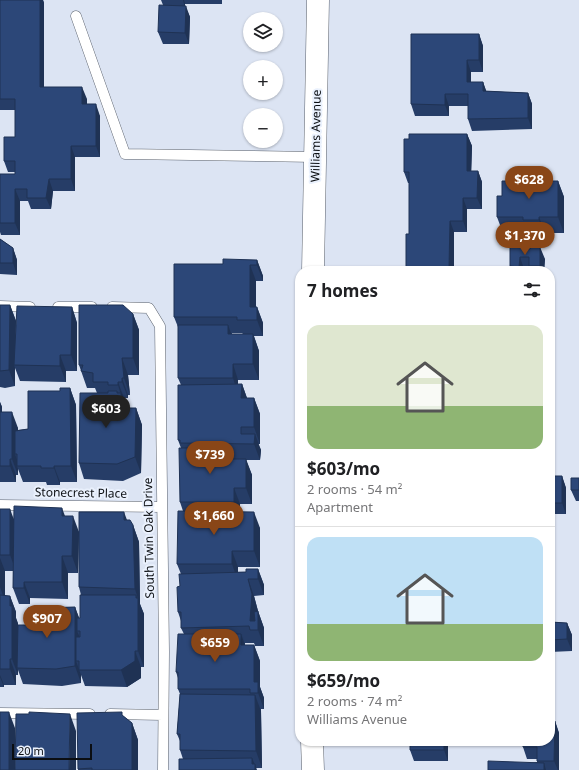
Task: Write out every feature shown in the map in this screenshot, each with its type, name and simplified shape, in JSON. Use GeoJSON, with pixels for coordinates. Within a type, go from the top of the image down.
{"type":"FeatureCollection","features":[{"type":"Feature","properties":{"kind":"street","name":"Williams Avenue"},"geometry":{"type":"LineString","coordinates":[[313,266],[318,0]]}},
{"type":"Feature","properties":{"kind":"street"},"geometry":{"type":"LineString","coordinates":[[312,746],[313,770]]}},
{"type":"Feature","properties":{"kind":"lane"},"geometry":{"type":"LineString","coordinates":[[76,16],[125,154],[316,157]]}},
{"type":"Feature","properties":{"kind":"lane","name":"South Twin Oak Drive"},"geometry":{"type":"LineString","coordinates":[[0,306],[149,308],[160,326],[164,652],[163,770]]}},
{"type":"Feature","properties":{"kind":"lane","name":"Stonecrest Place"},"geometry":{"type":"LineString","coordinates":[[0,505],[162,507]]}},
{"type":"Feature","properties":{"kind":"lane"},"geometry":{"type":"LineString","coordinates":[[0,713],[163,715]]}},
{"type":"Feature","properties":{"kind":"building"},"geometry":{"type":"Polygon","coordinates":[[[0,0],[40,0],[40,87],[82,87],[82,104],[96,104],[96,146],[71,146],[71,179],[49,179],[46,198],[27,198],[27,189],[15,189],[15,223],[0,223],[0,174],[15,174],[15,161],[4,161],[4,137],[15,137],[15,99],[0,99],[0,0]]]}},
{"type":"Feature","properties":{"kind":"building"},"geometry":{"type":"Polygon","coordinates":[[[159,5],[186,6],[185,33],[158,32],[159,5]]]}},
{"type":"Feature","properties":{"kind":"building"},"geometry":{"type":"Polygon","coordinates":[[[411,34],[479,34],[479,60],[467,60],[467,82],[483,82],[483,91],[528,93],[528,118],[468,119],[468,94],[445,94],[445,105],[411,104],[411,34]]]}},
{"type":"Feature","properties":{"kind":"building"},"geometry":{"type":"Polygon","coordinates":[[[409,134],[467,134],[467,171],[478,171],[477,198],[463,198],[463,221],[450,221],[449,266],[406,266],[406,234],[409,234],[409,172],[404,172],[404,139],[409,139],[409,134]]]}},
{"type":"Feature","properties":{"kind":"building"},"geometry":{"type":"Polygon","coordinates":[[[502,181],[558,181],[558,217],[539,217],[539,220],[523,220],[523,217],[497,217],[497,196],[502,196],[502,181]]]}},
{"type":"Feature","properties":{"kind":"building"},"geometry":{"type":"Polygon","coordinates":[[[0,239],[13,248],[13,263],[0,263],[0,239]]]}},
{"type":"Feature","properties":{"kind":"building"},"geometry":{"type":"Polygon","coordinates":[[[510,246],[530,249],[530,247],[540,247],[540,266],[529,266],[529,257],[520,257],[519,266],[510,266],[510,246]]]}},
{"type":"Feature","properties":{"kind":"building"},"geometry":{"type":"Polygon","coordinates":[[[223,259],[257,260],[257,265],[250,265],[250,307],[257,307],[257,320],[237,320],[237,317],[174,317],[174,264],[223,264],[223,259]]]}},
{"type":"Feature","properties":{"kind":"building"},"geometry":{"type":"Polygon","coordinates":[[[0,305],[10,305],[9,370],[0,371],[0,305]]]}},
{"type":"Feature","properties":{"kind":"building"},"geometry":{"type":"Polygon","coordinates":[[[79,305],[123,305],[133,314],[133,358],[122,358],[124,378],[122,378],[122,382],[118,382],[118,385],[108,385],[108,382],[93,382],[93,373],[81,371],[83,365],[79,365],[79,305]]]}},
{"type":"Feature","properties":{"kind":"building"},"geometry":{"type":"Polygon","coordinates":[[[17,306],[72,307],[71,355],[60,355],[60,366],[14,365],[17,306]]]}},
{"type":"Feature","properties":{"kind":"building"},"geometry":{"type":"Polygon","coordinates":[[[178,325],[228,325],[228,334],[253,334],[253,364],[233,364],[233,378],[178,378],[178,325]]]}},
{"type":"Feature","properties":{"kind":"building"},"geometry":{"type":"Polygon","coordinates":[[[242,384],[241,398],[254,398],[254,427],[241,427],[241,434],[255,434],[254,444],[180,443],[180,440],[178,440],[178,385],[242,384]]]}},
{"type":"Feature","properties":{"kind":"building"},"geometry":{"type":"Polygon","coordinates":[[[60,388],[70,388],[71,466],[41,468],[41,466],[17,466],[17,454],[15,454],[15,431],[28,429],[28,391],[60,391],[60,388]]]}},
{"type":"Feature","properties":{"kind":"building"},"geometry":{"type":"Polygon","coordinates":[[[108,391],[117,391],[117,393],[121,393],[121,408],[136,408],[135,457],[117,464],[79,463],[80,393],[108,393],[108,391]]]}},
{"type":"Feature","properties":{"kind":"building"},"geometry":{"type":"Polygon","coordinates":[[[0,412],[12,412],[12,459],[10,459],[10,466],[0,466],[0,412]]]}},
{"type":"Feature","properties":{"kind":"building"},"geometry":{"type":"Polygon","coordinates":[[[179,448],[228,448],[228,459],[246,459],[246,488],[234,488],[234,502],[180,502],[179,448]]]}},
{"type":"Feature","properties":{"kind":"building"},"geometry":{"type":"Polygon","coordinates":[[[555,476],[562,476],[562,503],[555,503],[555,476]]]}},
{"type":"Feature","properties":{"kind":"building"},"geometry":{"type":"Polygon","coordinates":[[[571,478],[579,478],[579,490],[571,490],[571,478]]]}},
{"type":"Feature","properties":{"kind":"building"},"geometry":{"type":"Polygon","coordinates":[[[14,506],[62,508],[62,516],[73,516],[72,556],[62,556],[62,582],[24,582],[24,588],[13,588],[14,506]]]}},
{"type":"Feature","properties":{"kind":"building"},"geometry":{"type":"Polygon","coordinates":[[[0,509],[10,509],[10,555],[0,555],[0,509]]]}},
{"type":"Feature","properties":{"kind":"building"},"geometry":{"type":"Polygon","coordinates":[[[178,511],[254,512],[254,551],[232,551],[232,564],[177,564],[178,511]]]}},
{"type":"Feature","properties":{"kind":"building"},"geometry":{"type":"Polygon","coordinates":[[[79,512],[124,512],[124,520],[130,520],[133,525],[135,589],[79,587],[79,512]]]}},
{"type":"Feature","properties":{"kind":"building"},"geometry":{"type":"Polygon","coordinates":[[[246,569],[258,569],[258,579],[248,579],[252,594],[250,621],[255,621],[254,612],[258,611],[258,630],[250,630],[249,626],[181,628],[181,612],[178,612],[177,587],[180,586],[179,574],[246,572],[246,569]]]}},
{"type":"Feature","properties":{"kind":"building"},"geometry":{"type":"Polygon","coordinates":[[[0,595],[10,596],[10,606],[12,606],[12,659],[10,659],[10,669],[0,669],[0,595]]]}},
{"type":"Feature","properties":{"kind":"building"},"geometry":{"type":"Polygon","coordinates":[[[80,595],[136,595],[136,598],[138,598],[138,651],[135,651],[135,661],[121,670],[79,670],[79,661],[76,661],[76,637],[80,637],[80,631],[77,631],[77,618],[80,618],[80,595]]]}},
{"type":"Feature","properties":{"kind":"building"},"geometry":{"type":"Polygon","coordinates":[[[34,606],[42,606],[42,608],[75,607],[75,666],[56,669],[17,668],[18,625],[28,625],[28,608],[34,608],[34,606]]]}},
{"type":"Feature","properties":{"kind":"building"},"geometry":{"type":"Polygon","coordinates":[[[555,622],[567,623],[567,639],[555,640],[555,622]]]}},
{"type":"Feature","properties":{"kind":"building"},"geometry":{"type":"Polygon","coordinates":[[[178,634],[241,634],[241,645],[254,645],[254,682],[258,682],[258,693],[250,693],[250,689],[178,689],[178,672],[176,672],[178,634]]]}},
{"type":"Feature","properties":{"kind":"building"},"geometry":{"type":"Polygon","coordinates":[[[180,694],[255,695],[256,751],[180,750],[180,734],[177,734],[180,694]]]}},
{"type":"Feature","properties":{"kind":"building"},"geometry":{"type":"Polygon","coordinates":[[[0,712],[9,712],[9,770],[0,770],[0,712]]]}},
{"type":"Feature","properties":{"kind":"building"},"geometry":{"type":"Polygon","coordinates":[[[29,712],[70,714],[69,770],[15,770],[16,714],[29,714],[29,712]]]}},
{"type":"Feature","properties":{"kind":"building"},"geometry":{"type":"Polygon","coordinates":[[[122,712],[122,715],[132,723],[132,770],[92,770],[92,768],[78,769],[77,713],[122,712]]]}},
{"type":"Feature","properties":{"kind":"building"},"geometry":{"type":"Polygon","coordinates":[[[410,746],[444,746],[444,750],[410,750],[410,746]]]}},
{"type":"Feature","properties":{"kind":"building"},"geometry":{"type":"Polygon","coordinates":[[[554,746],[554,761],[537,761],[537,747],[523,747],[554,746]]]}},
{"type":"Feature","properties":{"kind":"building"},"geometry":{"type":"Polygon","coordinates":[[[252,758],[252,764],[255,764],[255,770],[179,770],[179,759],[252,758]]]}},
{"type":"Feature","properties":{"kind":"building"},"geometry":{"type":"Polygon","coordinates":[[[488,761],[544,763],[544,770],[488,770],[488,761]]]}}]}
